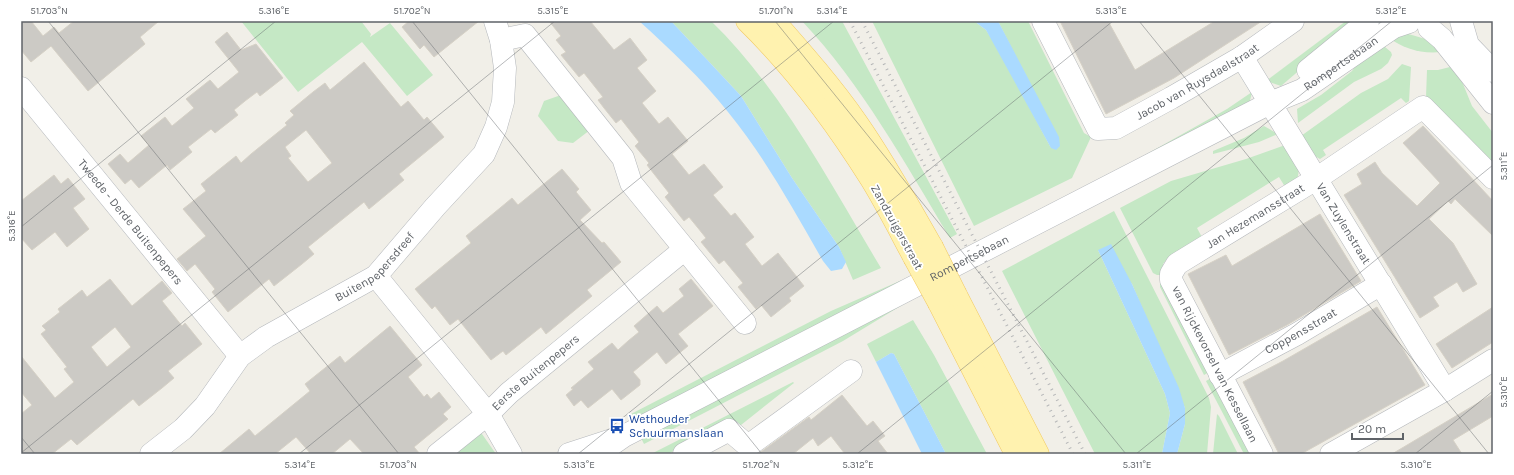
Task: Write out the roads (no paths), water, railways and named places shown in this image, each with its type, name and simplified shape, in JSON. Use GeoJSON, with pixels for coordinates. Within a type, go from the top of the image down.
{"type":"FeatureCollection","features":[{"type":"Feature","properties":{"kind":"main road","name":"Zandzuigerstraat"},"geometry":{"type":"LineString","coordinates":[[747,21],[800,80],[840,133],[923,252]]}},
{"type":"Feature","properties":{"kind":"main road","name":"Zandzuigerstraat"},"geometry":{"type":"LineString","coordinates":[[774,21],[815,67],[856,122],[887,168],[923,252],[947,299],[1016,454]]}},
{"type":"Feature","properties":{"kind":"main road","name":"Zandzuigerstraat"},"geometry":{"type":"LineString","coordinates":[[947,299],[1038,454]]}},
{"type":"Feature","properties":{"kind":"street","name":"Jacob van Ruysdaelstraat"},"geometry":{"type":"LineString","coordinates":[[1043,21],[1098,129],[1116,128],[1242,57],[1293,21]]}},
{"type":"Feature","properties":{"kind":"street","name":"Rompertsebaan"},"geometry":{"type":"LineString","coordinates":[[1270,103],[1368,21]]}},
{"type":"Feature","properties":{"kind":"street","name":"Rompertsebaan"},"geometry":{"type":"LineString","coordinates":[[598,454],[624,436],[1270,103],[1302,90],[1394,27],[1415,24],[1438,27],[1451,21]]}},
{"type":"Feature","properties":{"kind":"street"},"geometry":{"type":"LineString","coordinates":[[1461,21],[1468,45],[1493,71]]}},
{"type":"Feature","properties":{"kind":"street"},"geometry":{"type":"LineString","coordinates":[[1415,24],[1442,39],[1493,103]]}},
{"type":"Feature","properties":{"kind":"street"},"geometry":{"type":"LineString","coordinates":[[498,31],[524,35],[624,158],[632,183],[745,323]]}},
{"type":"Feature","properties":{"kind":"street","name":"Buitenpepersdreef"},"geometry":{"type":"LineString","coordinates":[[151,454],[183,429],[205,406],[240,356],[266,337],[376,276],[435,206],[484,154],[496,127],[503,102],[505,68],[498,31]]}},
{"type":"Feature","properties":{"kind":"street","name":"Van Zuylenstraat"},"geometry":{"type":"LineString","coordinates":[[1242,57],[1445,390]]}},
{"type":"Feature","properties":{"kind":"street","name":"Tweede - Derde Buitenpepers"},"geometry":{"type":"LineString","coordinates":[[21,88],[240,356]]}},
{"type":"Feature","properties":{"kind":"street","name":"Jan Hezemansstraat"},"geometry":{"type":"LineString","coordinates":[[1171,274],[1177,264],[1316,179],[1423,107],[1493,178]]}},
{"type":"Feature","properties":{"kind":"street","name":"Eerste Buitenpepers"},"geometry":{"type":"LineString","coordinates":[[376,276],[488,414],[509,392],[686,249]]}},
{"type":"Feature","properties":{"kind":"street","name":"van Rijckevorsel van Kessellaan"},"geometry":{"type":"LineString","coordinates":[[1171,274],[1171,280],[1262,454]]}},
{"type":"Feature","properties":{"kind":"street","name":"Coppensstraat"},"geometry":{"type":"LineString","coordinates":[[1220,375],[1297,334],[1381,284]]}},
{"type":"Feature","properties":{"kind":"street"},"geometry":{"type":"LineString","coordinates":[[1331,454],[1445,390],[1493,360]]}},
{"type":"Feature","properties":{"kind":"street"},"geometry":{"type":"LineString","coordinates":[[684,454],[729,430],[750,450],[851,371]]}},
{"type":"Feature","properties":{"kind":"street"},"geometry":{"type":"LineString","coordinates":[[438,454],[488,414],[511,454]]}},
{"type":"Feature","properties":{"kind":"street","name":"Rompertsebaan"},"geometry":{"type":"LineString","coordinates":[[569,454],[624,436]]}},
{"type":"Feature","properties":{"kind":"water"},"geometry":{"type":"Polygon","coordinates":[[[639,21],[671,21],[741,96],[792,178],[839,247],[846,262],[842,269],[831,271],[823,261],[767,166],[742,129],[697,76],[639,21]]]}},
{"type":"Feature","properties":{"kind":"water"},"geometry":{"type":"Polygon","coordinates":[[[974,21],[998,21],[1059,137],[1060,146],[1056,150],[1051,148],[986,30],[974,21]]]}},
{"type":"Feature","properties":{"kind":"water"},"geometry":{"type":"Polygon","coordinates":[[[1111,244],[1132,284],[1179,388],[1185,408],[1185,424],[1177,454],[1162,454],[1170,413],[1165,394],[1098,250],[1111,244]]]}},
{"type":"Feature","properties":{"kind":"water"},"geometry":{"type":"Polygon","coordinates":[[[891,353],[894,354],[946,454],[922,454],[876,362],[891,353]]]}},
{"type":"Feature","properties":{"kind":"railway"},"geometry":{"type":"LineString","coordinates":[[850,21],[1073,454]]}},
{"type":"Feature","properties":{"kind":"railway"},"geometry":{"type":"LineString","coordinates":[[862,21],[1085,454]]}},
{"type":"Feature","properties":{"kind":"place","name":"Wethouder Schuurmanslaan"},"geometry":{"type":"Point","coordinates":[617,426]}}]}
